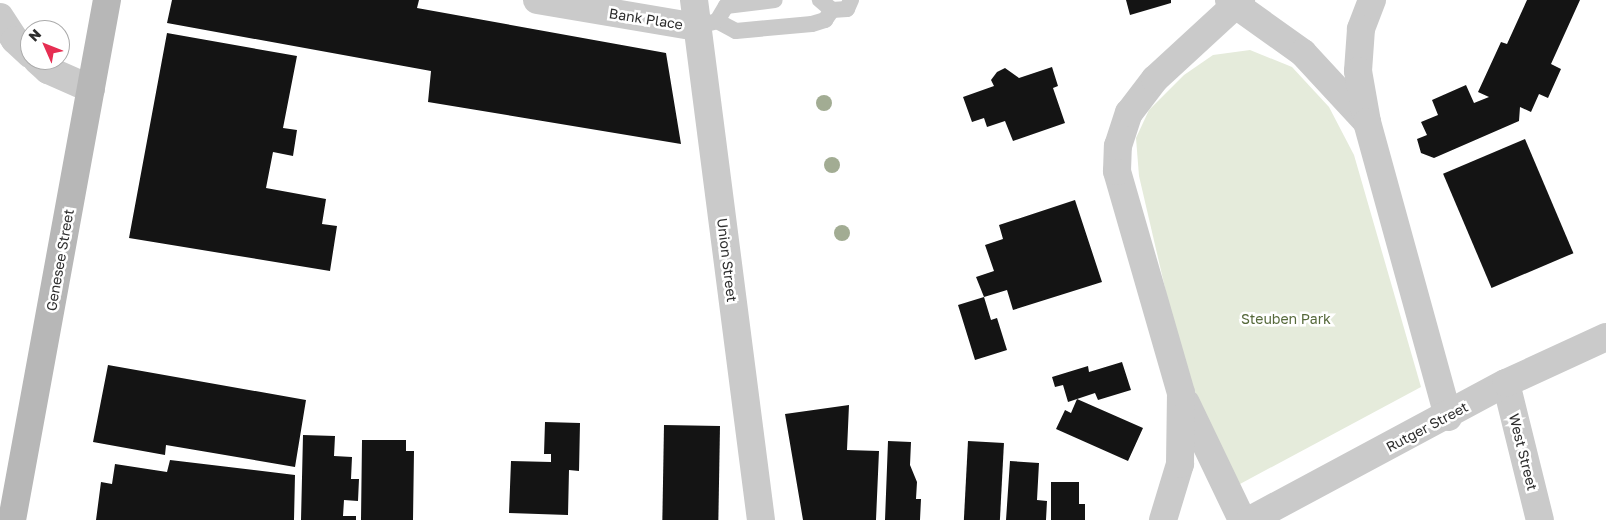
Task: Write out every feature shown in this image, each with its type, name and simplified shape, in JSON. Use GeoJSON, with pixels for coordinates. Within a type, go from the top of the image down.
{"type":"FeatureCollection","features":[{"type":"Feature","properties":{"kind":"main road","name":"Genesee Street"},"geometry":{"type":"LineString","coordinates":[[12,520],[107,0]]}},
{"type":"Feature","properties":{"kind":"street","name":"Bank Place"},"geometry":{"type":"LineString","coordinates":[[537,0],[707,24]]}},
{"type":"Feature","properties":{"kind":"street","name":"Union Street"},"geometry":{"type":"LineString","coordinates":[[694,0],[707,24],[761,520]]}},
{"type":"Feature","properties":{"kind":"street"},"geometry":{"type":"LineString","coordinates":[[1372,0],[1361,29],[1358,71],[1367,122],[1448,417]]}},
{"type":"Feature","properties":{"kind":"street"},"geometry":{"type":"LineString","coordinates":[[1242,520],[1181,393],[1117,171],[1118,146],[1128,113],[1155,79],[1235,2],[1303,53],[1367,122]]}},
{"type":"Feature","properties":{"kind":"street"},"geometry":{"type":"LineString","coordinates":[[0,17],[20,45]]}},
{"type":"Feature","properties":{"kind":"street"},"geometry":{"type":"LineString","coordinates":[[48,70],[91,89]]}},
{"type":"Feature","properties":{"kind":"street","name":"Rutger Street"},"geometry":{"type":"LineString","coordinates":[[1250,520],[1448,417],[1506,383],[1606,338]]}},
{"type":"Feature","properties":{"kind":"street","name":"West Street"},"geometry":{"type":"LineString","coordinates":[[1506,383],[1540,520]]}},
{"type":"Feature","properties":{"kind":"street"},"geometry":{"type":"LineString","coordinates":[[1163,520],[1180,464],[1181,393]]}},
{"type":"Feature","properties":{"kind":"lane"},"geometry":{"type":"LineString","coordinates":[[707,24],[726,6],[768,0]]}},
{"type":"Feature","properties":{"kind":"lane"},"geometry":{"type":"LineString","coordinates":[[707,24],[736,31],[812,24],[825,20],[826,5],[847,9],[851,0]]}},
{"type":"Feature","properties":{"kind":"green space","name":"Steuben Park"},"geometry":{"type":"Polygon","coordinates":[[[1250,50],[1292,67],[1329,107],[1354,155],[1421,387],[1240,484],[1205,419],[1179,348],[1139,176],[1136,138],[1149,110],[1184,75],[1213,55],[1250,50]]]}},
{"type":"Feature","properties":{"kind":"building"},"geometry":{"type":"Polygon","coordinates":[[[172,0],[419,0],[417,8],[666,53],[681,144],[428,102],[431,71],[167,23],[172,0]]]}},
{"type":"Feature","properties":{"kind":"building"},"geometry":{"type":"Polygon","coordinates":[[[1126,0],[1171,0],[1171,3],[1130,15],[1126,0]]]}},
{"type":"Feature","properties":{"kind":"building"},"geometry":{"type":"Polygon","coordinates":[[[1527,0],[1580,0],[1551,64],[1561,69],[1548,98],[1539,94],[1531,112],[1520,107],[1519,121],[1434,158],[1421,153],[1417,139],[1427,135],[1421,122],[1438,115],[1432,100],[1466,85],[1474,103],[1489,97],[1478,92],[1501,42],[1507,44],[1527,0]]]}},
{"type":"Feature","properties":{"kind":"building"},"geometry":{"type":"Polygon","coordinates":[[[167,33],[297,56],[283,128],[297,130],[293,156],[273,152],[266,188],[326,199],[322,224],[337,226],[330,271],[129,238],[167,33]]]}},
{"type":"Feature","properties":{"kind":"building"},"geometry":{"type":"Polygon","coordinates":[[[1052,67],[1058,86],[1053,88],[1065,123],[1013,141],[1005,121],[987,127],[984,118],[972,122],[963,97],[994,86],[991,80],[997,72],[1005,68],[1019,78],[1052,67]]]}},
{"type":"Feature","properties":{"kind":"building"},"geometry":{"type":"Polygon","coordinates":[[[1525,139],[1573,253],[1492,288],[1443,174],[1525,139]]]}},
{"type":"Feature","properties":{"kind":"building"},"geometry":{"type":"Polygon","coordinates":[[[1075,200],[1102,282],[1013,310],[1007,290],[984,297],[976,277],[994,271],[985,245],[1003,239],[999,225],[1075,200]]]}},
{"type":"Feature","properties":{"kind":"building"},"geometry":{"type":"Polygon","coordinates":[[[984,297],[991,320],[997,318],[1007,350],[975,360],[958,305],[984,297]]]}},
{"type":"Feature","properties":{"kind":"building"},"geometry":{"type":"Polygon","coordinates":[[[1122,362],[1131,390],[1098,400],[1095,393],[1068,402],[1063,385],[1055,387],[1052,377],[1088,366],[1089,372],[1122,362]]]}},
{"type":"Feature","properties":{"kind":"building"},"geometry":{"type":"Polygon","coordinates":[[[108,365],[306,400],[295,467],[166,445],[165,455],[93,442],[108,365]]]}},
{"type":"Feature","properties":{"kind":"building"},"geometry":{"type":"Polygon","coordinates":[[[1077,399],[1143,428],[1128,461],[1056,429],[1065,410],[1071,413],[1077,399]]]}},
{"type":"Feature","properties":{"kind":"building"},"geometry":{"type":"Polygon","coordinates":[[[849,405],[847,450],[879,451],[876,520],[803,520],[785,414],[849,405]]]}},
{"type":"Feature","properties":{"kind":"building"},"geometry":{"type":"Polygon","coordinates":[[[545,422],[580,423],[579,471],[569,470],[568,515],[509,513],[511,461],[551,462],[551,454],[544,454],[545,422]]]}},
{"type":"Feature","properties":{"kind":"building"},"geometry":{"type":"Polygon","coordinates":[[[664,425],[720,426],[718,520],[662,520],[664,425]]]}},
{"type":"Feature","properties":{"kind":"building"},"geometry":{"type":"Polygon","coordinates":[[[303,435],[335,436],[334,456],[352,457],[351,479],[359,479],[358,501],[344,500],[343,516],[356,516],[356,520],[301,520],[303,435]]]}},
{"type":"Feature","properties":{"kind":"building"},"geometry":{"type":"Polygon","coordinates":[[[362,440],[406,440],[406,451],[414,451],[413,520],[361,520],[362,440]]]}},
{"type":"Feature","properties":{"kind":"building"},"geometry":{"type":"Polygon","coordinates":[[[888,441],[911,442],[910,465],[917,482],[916,499],[921,499],[920,520],[885,520],[888,441]]]}},
{"type":"Feature","properties":{"kind":"building"},"geometry":{"type":"Polygon","coordinates":[[[968,441],[1004,443],[1000,520],[964,520],[968,441]]]}},
{"type":"Feature","properties":{"kind":"building"},"geometry":{"type":"Polygon","coordinates":[[[170,460],[295,475],[294,520],[96,520],[101,482],[112,484],[115,464],[167,472],[170,460]]]}},
{"type":"Feature","properties":{"kind":"building"},"geometry":{"type":"Polygon","coordinates":[[[1010,461],[1039,463],[1037,500],[1047,501],[1046,520],[1006,520],[1010,461]]]}},
{"type":"Feature","properties":{"kind":"building"},"geometry":{"type":"Polygon","coordinates":[[[1051,482],[1079,482],[1079,504],[1085,504],[1085,520],[1051,520],[1051,482]]]}}]}
